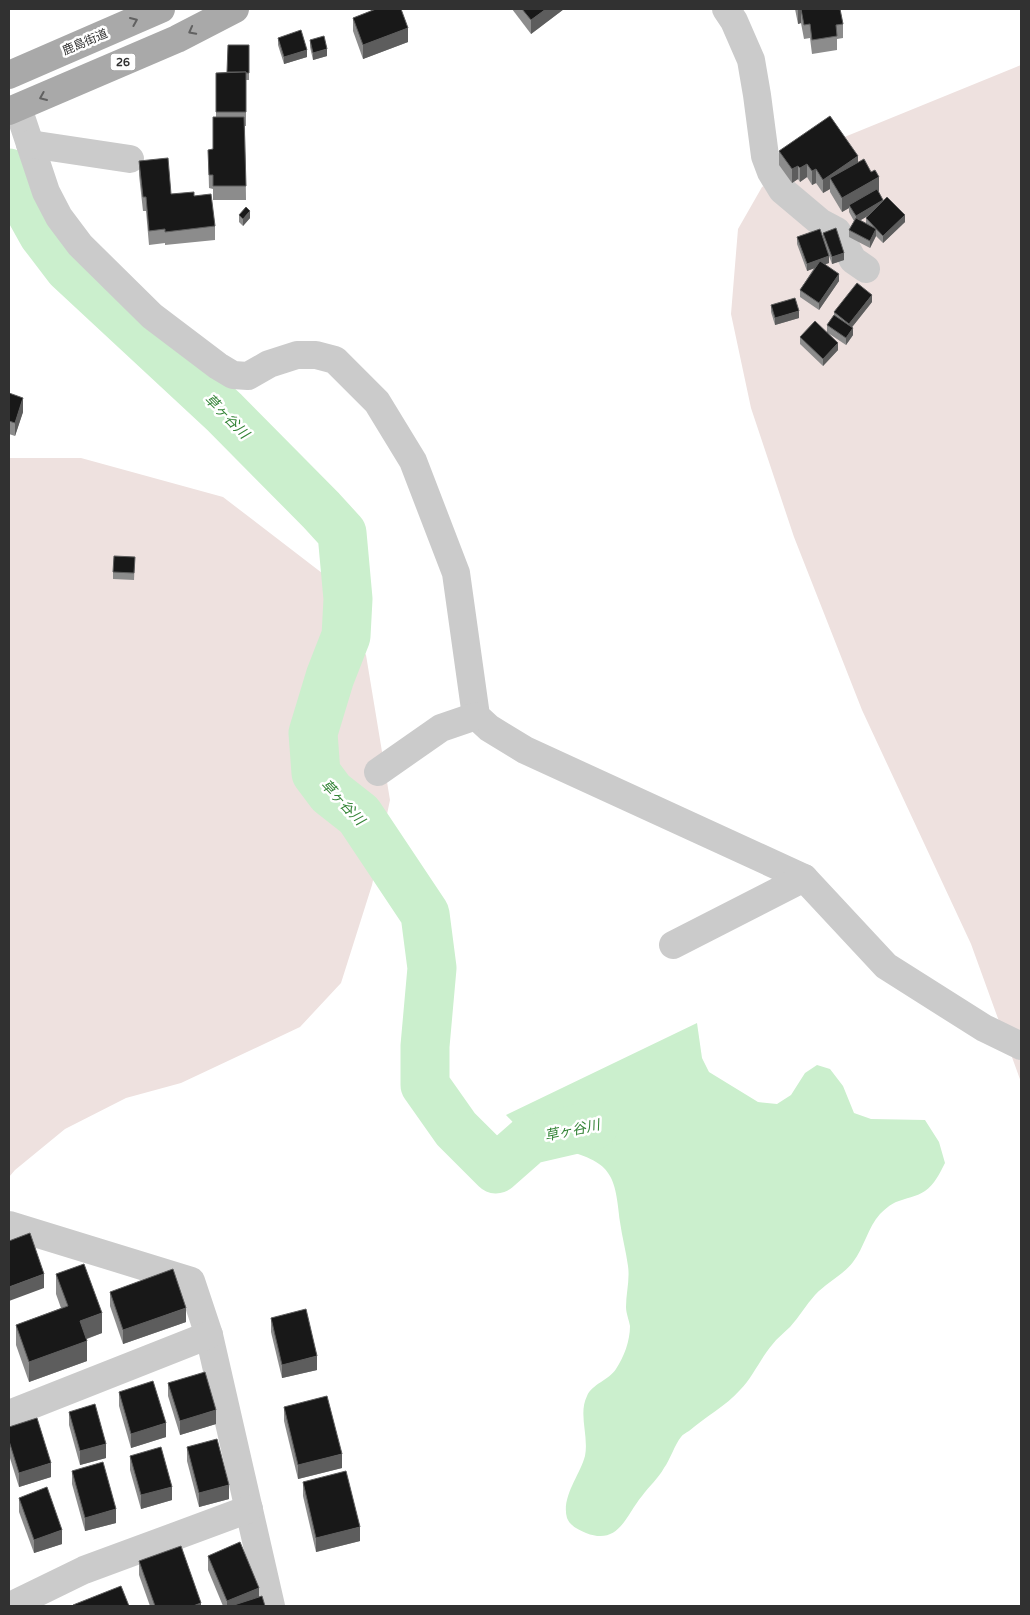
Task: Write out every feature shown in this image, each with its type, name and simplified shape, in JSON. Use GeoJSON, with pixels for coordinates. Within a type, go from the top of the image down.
{"type":"FeatureCollection","features":[{"type":"Feature","properties":{"kind":"main road","name":"鹿島街道"},"geometry":{"type":"LineString","coordinates":[[9,75],[161,9]]}},
{"type":"Feature","properties":{"kind":"main road","name":"26"},"geometry":{"type":"LineString","coordinates":[[13,110],[177,39],[235,9]]}},
{"type":"Feature","properties":{"kind":"street"},"geometry":{"type":"LineString","coordinates":[[726,9],[751,60],[765,156],[771,172],[782,190],[820,222],[837,230],[853,260],[866,268]]}},
{"type":"Feature","properties":{"kind":"street"},"geometry":{"type":"LineString","coordinates":[[13,110],[30,144],[46,192],[59,217],[80,245],[152,316],[233,376],[248,376],[269,364],[297,356],[316,355],[336,360],[377,402],[413,461],[456,573],[476,716],[489,728],[525,750],[804,878],[886,966],[984,1028],[1021,1046]]}},
{"type":"Feature","properties":{"kind":"street"},"geometry":{"type":"LineString","coordinates":[[30,144],[130,159]]}},
{"type":"Feature","properties":{"kind":"street"},"geometry":{"type":"LineString","coordinates":[[378,772],[441,728],[476,716]]}},
{"type":"Feature","properties":{"kind":"street"},"geometry":{"type":"LineString","coordinates":[[673,945],[804,878]]}},
{"type":"Feature","properties":{"kind":"street"},"geometry":{"type":"LineString","coordinates":[[9,1225],[192,1281],[209,1335],[271,1606]]}},
{"type":"Feature","properties":{"kind":"street"},"geometry":{"type":"LineString","coordinates":[[9,1414],[209,1335]]}},
{"type":"Feature","properties":{"kind":"street"},"geometry":{"type":"LineString","coordinates":[[10,1606],[84,1570],[249,1508]]}},
{"type":"Feature","properties":{"kind":"shaded area"},"geometry":{"type":"Polygon","coordinates":[[[1021,65],[1021,1082],[971,944],[862,710],[794,537],[751,408],[731,314],[738,229],[762,187],[842,138],[1021,65]]]}},
{"type":"Feature","properties":{"kind":"shaded area"},"geometry":{"type":"Polygon","coordinates":[[[9,458],[81,458],[223,497],[322,573],[366,655],[390,800],[372,885],[341,983],[300,1027],[181,1083],[126,1098],[65,1129],[9,1177],[9,458]]]}},
{"type":"Feature","properties":{"kind":"water"},"geometry":{"type":"Polygon","coordinates":[[[697,1023],[702,1058],[709,1072],[758,1102],[777,1104],[791,1095],[805,1073],[817,1065],[830,1069],[843,1086],[854,1113],[871,1119],[925,1120],[939,1142],[945,1163],[931,1186],[925,1191],[894,1203],[880,1214],[849,1267],[815,1295],[790,1327],[774,1342],[745,1385],[722,1406],[682,1436],[662,1472],[620,1526],[614,1532],[597,1536],[586,1533],[572,1525],[568,1521],[566,1510],[569,1494],[585,1456],[584,1403],[589,1392],[616,1369],[624,1354],[629,1337],[630,1326],[626,1312],[628,1271],[616,1193],[609,1174],[602,1166],[581,1155],[558,1148],[551,1149],[545,1156],[506,1115],[697,1023]]]}},
{"type":"Feature","properties":{"kind":"building"},"geometry":{"type":"Polygon","coordinates":[[[376,9],[401,9],[408,28],[363,45],[353,18],[376,9]]]}},
{"type":"Feature","properties":{"kind":"building"},"geometry":{"type":"Polygon","coordinates":[[[522,9],[546,9],[531,20],[522,9]]]}},
{"type":"Feature","properties":{"kind":"building"},"geometry":{"type":"Polygon","coordinates":[[[801,9],[840,9],[843,24],[836,25],[837,36],[812,40],[810,24],[804,25],[801,9]]]}},
{"type":"Feature","properties":{"kind":"building"},"geometry":{"type":"Polygon","coordinates":[[[301,30],[307,50],[284,57],[278,38],[301,30]]]}},
{"type":"Feature","properties":{"kind":"building"},"geometry":{"type":"Polygon","coordinates":[[[324,36],[327,49],[313,53],[310,40],[324,36]]]}},
{"type":"Feature","properties":{"kind":"building"},"geometry":{"type":"Polygon","coordinates":[[[228,45],[249,45],[249,73],[227,72],[228,45]]]}},
{"type":"Feature","properties":{"kind":"building"},"geometry":{"type":"Polygon","coordinates":[[[246,72],[246,112],[216,112],[216,73],[246,72]]]}},
{"type":"Feature","properties":{"kind":"building"},"geometry":{"type":"Polygon","coordinates":[[[830,116],[858,156],[823,180],[816,169],[812,171],[807,164],[800,168],[798,166],[792,169],[779,151],[830,116]]]}},
{"type":"Feature","properties":{"kind":"building"},"geometry":{"type":"Polygon","coordinates":[[[213,117],[244,117],[246,186],[213,186],[213,175],[209,175],[208,150],[213,149],[213,117]]]}},
{"type":"Feature","properties":{"kind":"building"},"geometry":{"type":"Polygon","coordinates":[[[168,158],[171,194],[194,192],[194,196],[211,194],[215,226],[165,232],[165,229],[149,231],[146,197],[143,197],[139,161],[168,158]]]}},
{"type":"Feature","properties":{"kind":"building"},"geometry":{"type":"Polygon","coordinates":[[[864,159],[871,172],[875,170],[879,177],[842,198],[830,178],[864,159]]]}},
{"type":"Feature","properties":{"kind":"building"},"geometry":{"type":"Polygon","coordinates":[[[877,189],[883,200],[856,216],[849,205],[877,189]]]}},
{"type":"Feature","properties":{"kind":"building"},"geometry":{"type":"Polygon","coordinates":[[[887,197],[905,215],[883,236],[866,218],[887,197]]]}},
{"type":"Feature","properties":{"kind":"building"},"geometry":{"type":"Polygon","coordinates":[[[246,207],[250,211],[243,219],[239,215],[246,207]]]}},
{"type":"Feature","properties":{"kind":"building"},"geometry":{"type":"Polygon","coordinates":[[[856,218],[876,229],[870,241],[849,230],[856,218]]]}},
{"type":"Feature","properties":{"kind":"building"},"geometry":{"type":"Polygon","coordinates":[[[836,228],[844,253],[832,257],[823,233],[836,228]]]}},
{"type":"Feature","properties":{"kind":"building"},"geometry":{"type":"Polygon","coordinates":[[[820,229],[829,256],[807,264],[797,237],[820,229]]]}},
{"type":"Feature","properties":{"kind":"building"},"geometry":{"type":"Polygon","coordinates":[[[820,261],[839,274],[819,303],[800,290],[820,261]]]}},
{"type":"Feature","properties":{"kind":"building"},"geometry":{"type":"Polygon","coordinates":[[[857,283],[872,295],[849,324],[834,312],[857,283]]]}},
{"type":"Feature","properties":{"kind":"building"},"geometry":{"type":"Polygon","coordinates":[[[795,298],[799,311],[775,318],[771,305],[795,298]]]}},
{"type":"Feature","properties":{"kind":"building"},"geometry":{"type":"Polygon","coordinates":[[[834,315],[853,328],[846,338],[827,325],[834,315]]]}},
{"type":"Feature","properties":{"kind":"building"},"geometry":{"type":"Polygon","coordinates":[[[815,321],[838,343],[823,359],[800,337],[815,321]]]}},
{"type":"Feature","properties":{"kind":"building"},"geometry":{"type":"Polygon","coordinates":[[[9,393],[23,398],[15,423],[9,421],[9,393]]]}},
{"type":"Feature","properties":{"kind":"building"},"geometry":{"type":"Polygon","coordinates":[[[114,556],[135,557],[134,573],[113,572],[114,556]]]}},
{"type":"Feature","properties":{"kind":"building"},"geometry":{"type":"Polygon","coordinates":[[[30,1233],[44,1274],[9,1287],[9,1241],[30,1233]]]}},
{"type":"Feature","properties":{"kind":"building"},"geometry":{"type":"Polygon","coordinates":[[[84,1264],[102,1313],[80,1321],[87,1341],[29,1362],[16,1325],[68,1306],[56,1274],[84,1264]]]}},
{"type":"Feature","properties":{"kind":"building"},"geometry":{"type":"Polygon","coordinates":[[[173,1269],[186,1308],[123,1330],[110,1292],[173,1269]]]}},
{"type":"Feature","properties":{"kind":"building"},"geometry":{"type":"Polygon","coordinates":[[[306,1309],[317,1356],[282,1365],[271,1318],[306,1309]]]}},
{"type":"Feature","properties":{"kind":"building"},"geometry":{"type":"Polygon","coordinates":[[[205,1372],[216,1410],[180,1421],[168,1383],[205,1372]]]}},
{"type":"Feature","properties":{"kind":"building"},"geometry":{"type":"Polygon","coordinates":[[[153,1381],[166,1423],[131,1434],[119,1392],[153,1381]]]}},
{"type":"Feature","properties":{"kind":"building"},"geometry":{"type":"Polygon","coordinates":[[[327,1396],[342,1454],[298,1465],[284,1407],[327,1396]]]}},
{"type":"Feature","properties":{"kind":"building"},"geometry":{"type":"Polygon","coordinates":[[[95,1404],[106,1444],[80,1451],[69,1412],[95,1404]]]}},
{"type":"Feature","properties":{"kind":"building"},"geometry":{"type":"Polygon","coordinates":[[[37,1418],[51,1463],[19,1473],[9,1441],[9,1427],[37,1418]]]}},
{"type":"Feature","properties":{"kind":"building"},"geometry":{"type":"Polygon","coordinates":[[[217,1439],[229,1485],[199,1493],[187,1447],[217,1439]]]}},
{"type":"Feature","properties":{"kind":"building"},"geometry":{"type":"Polygon","coordinates":[[[161,1447],[172,1487],[141,1495],[130,1456],[161,1447]]]}},
{"type":"Feature","properties":{"kind":"building"},"geometry":{"type":"Polygon","coordinates":[[[103,1462],[116,1509],[85,1518],[72,1471],[103,1462]]]}},
{"type":"Feature","properties":{"kind":"building"},"geometry":{"type":"Polygon","coordinates":[[[346,1471],[360,1527],[316,1538],[303,1482],[346,1471]]]}},
{"type":"Feature","properties":{"kind":"building"},"geometry":{"type":"Polygon","coordinates":[[[47,1487],[62,1530],[34,1540],[19,1498],[47,1487]]]}},
{"type":"Feature","properties":{"kind":"building"},"geometry":{"type":"Polygon","coordinates":[[[240,1542],[259,1588],[227,1601],[208,1556],[240,1542]]]}},
{"type":"Feature","properties":{"kind":"building"},"geometry":{"type":"Polygon","coordinates":[[[181,1546],[201,1603],[193,1606],[155,1606],[139,1561],[181,1546]]]}},
{"type":"Feature","properties":{"kind":"building"},"geometry":{"type":"Polygon","coordinates":[[[121,1586],[129,1606],[73,1605],[121,1586]]]}},
{"type":"Feature","properties":{"kind":"building"},"geometry":{"type":"Polygon","coordinates":[[[262,1596],[265,1606],[231,1606],[262,1596]]]}},
{"type":"Feature","properties":{"kind":"waterway","name":"草ヶ谷川"},"geometry":{"type":"LineString","coordinates":[[9,173],[43,234],[69,268],[224,412],[342,533],[348,599],[346,636],[330,677],[313,733],[316,773],[331,793],[359,815],[425,914],[432,968],[425,1046],[425,1085],[456,1129],[496,1169],[529,1140],[594,1125]]}}]}
